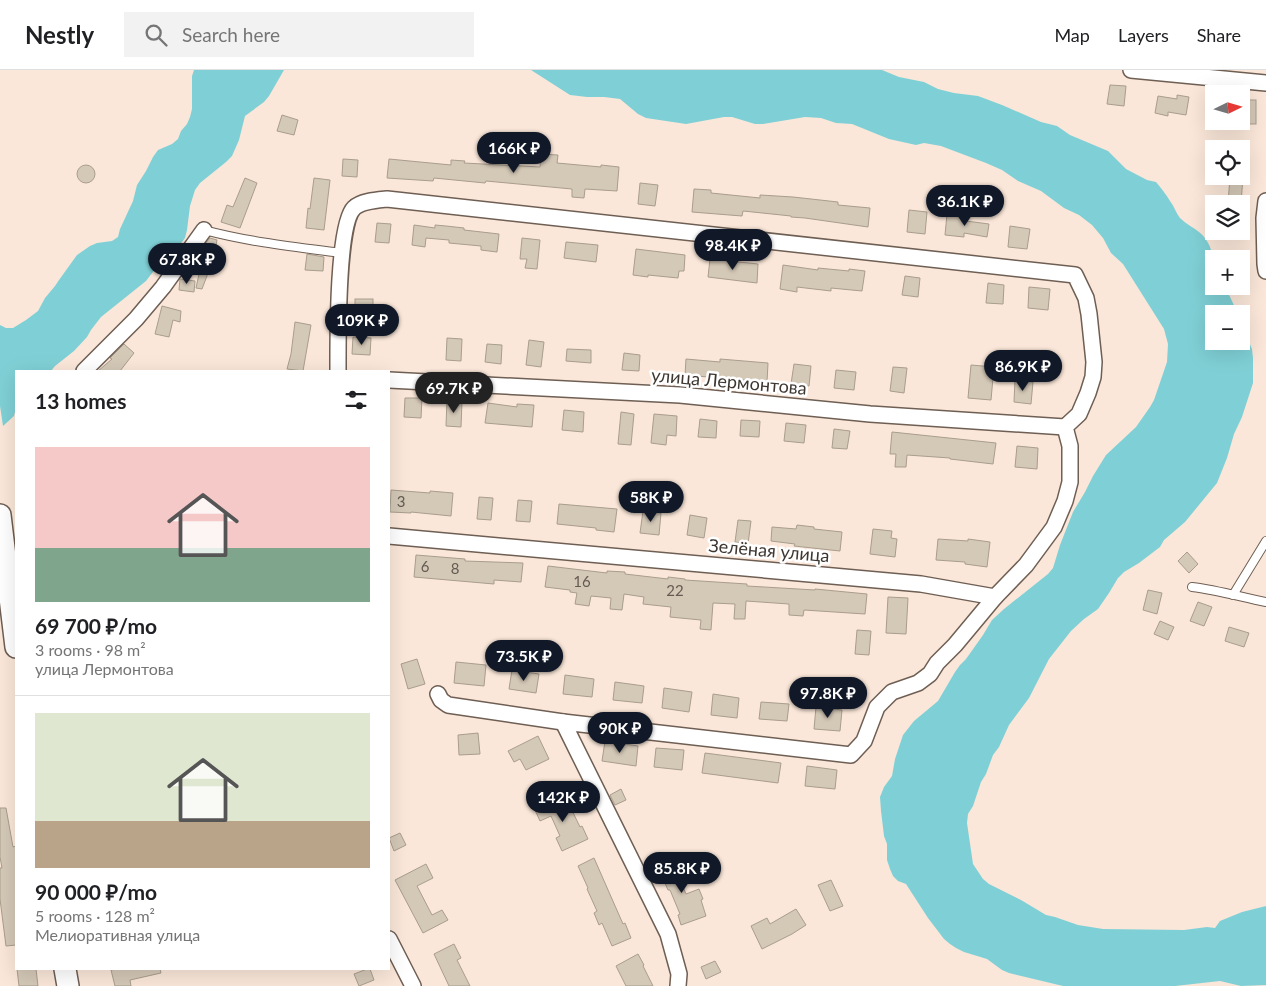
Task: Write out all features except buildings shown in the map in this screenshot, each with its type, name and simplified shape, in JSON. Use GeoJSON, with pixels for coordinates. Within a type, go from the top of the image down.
{"type":"FeatureCollection","features":[{"type":"Feature","properties":{"kind":"street"},"geometry":{"type":"LineString","coordinates":[[1131,70],[1266,83]]}},
{"type":"Feature","properties":{"kind":"street"},"geometry":{"type":"LineString","coordinates":[[338,370],[341,253],[346,224],[353,208],[367,201],[387,199],[1075,275],[1086,298],[1090,314],[1094,370],[1088,393],[1079,414],[1065,427],[1070,446],[1070,482],[1065,501],[1054,527],[1026,564],[995,597],[955,646],[937,663],[930,674],[918,683],[892,692],[877,707],[864,741],[850,755],[563,722],[448,705],[441,700],[438,694]]}},
{"type":"Feature","properties":{"kind":"street"},"geometry":{"type":"LineString","coordinates":[[1266,201],[1264,218],[1266,271]]}},
{"type":"Feature","properties":{"kind":"street"},"geometry":{"type":"LineString","coordinates":[[85,370],[136,318],[163,287],[204,230]]}},
{"type":"Feature","properties":{"kind":"street","name":"улица Лермонтова"},"geometry":{"type":"LineString","coordinates":[[390,380],[680,395],[870,414],[1065,427]]}},
{"type":"Feature","properties":{"kind":"street"},"geometry":{"type":"LineString","coordinates":[[0,515],[15,638]]}},
{"type":"Feature","properties":{"kind":"street","name":"Зелёная улица"},"geometry":{"type":"LineString","coordinates":[[390,536],[921,584],[995,597]]}},
{"type":"Feature","properties":{"kind":"street"},"geometry":{"type":"LineString","coordinates":[[563,722],[668,934],[679,974],[678,986]]}},
{"type":"Feature","properties":{"kind":"street"},"geometry":{"type":"LineString","coordinates":[[390,940],[413,986]]}},
{"type":"Feature","properties":{"kind":"street"},"geometry":{"type":"LineString","coordinates":[[65,970],[68,986]]}},
{"type":"Feature","properties":{"kind":"lane"},"geometry":{"type":"LineString","coordinates":[[204,230],[266,243],[341,253]]}},
{"type":"Feature","properties":{"kind":"lane"},"geometry":{"type":"LineString","coordinates":[[1233,595],[1266,540]]}},
{"type":"Feature","properties":{"kind":"lane"},"geometry":{"type":"LineString","coordinates":[[1192,586],[1213,589],[1266,602]]}},
{"type":"Feature","properties":{"kind":"water"},"geometry":{"type":"Polygon","coordinates":[[[194,70],[284,70],[264,102],[245,116],[239,140],[232,156],[200,183],[195,190],[190,206],[185,238],[175,251],[156,268],[146,281],[101,317],[87,337],[52,370],[15,370],[15,412],[14,416],[3,426],[0,406],[0,325],[6,328],[13,328],[26,320],[38,311],[45,298],[77,255],[90,246],[112,241],[118,237],[133,201],[137,185],[153,157],[158,150],[178,139],[181,131],[187,124],[192,109],[192,76],[194,70]]]}},
{"type":"Feature","properties":{"kind":"water"},"geometry":{"type":"Polygon","coordinates":[[[531,70],[882,70],[899,77],[924,82],[938,89],[978,96],[1041,122],[1057,126],[1070,135],[1108,151],[1126,169],[1147,180],[1156,182],[1180,218],[1205,238],[1211,250],[1205,250],[1205,295],[1229,295],[1234,305],[1205,305],[1205,350],[1250,350],[1250,344],[1253,358],[1253,383],[1217,483],[1185,522],[1164,540],[1160,547],[1118,578],[1098,609],[1071,631],[1049,659],[1029,698],[1009,725],[999,747],[993,755],[968,814],[967,823],[973,864],[983,879],[1046,915],[1078,925],[1103,929],[1184,930],[1207,927],[1215,928],[1220,921],[1242,912],[1266,906],[1266,985],[1241,986],[1220,981],[1175,986],[1063,986],[1009,973],[987,959],[956,948],[944,939],[906,884],[898,881],[893,876],[887,860],[887,844],[884,836],[880,797],[892,776],[895,759],[903,735],[914,721],[938,701],[955,672],[992,620],[1053,568],[1073,512],[1093,476],[1106,455],[1136,427],[1154,400],[1167,362],[1168,344],[1164,329],[1123,264],[1111,253],[1103,238],[1092,225],[1079,215],[1064,208],[1041,191],[1018,181],[1002,170],[941,146],[924,143],[916,145],[889,139],[852,124],[836,123],[821,118],[805,117],[755,124],[732,117],[724,117],[686,124],[646,118],[620,99],[570,95],[531,70]]]}}]}
